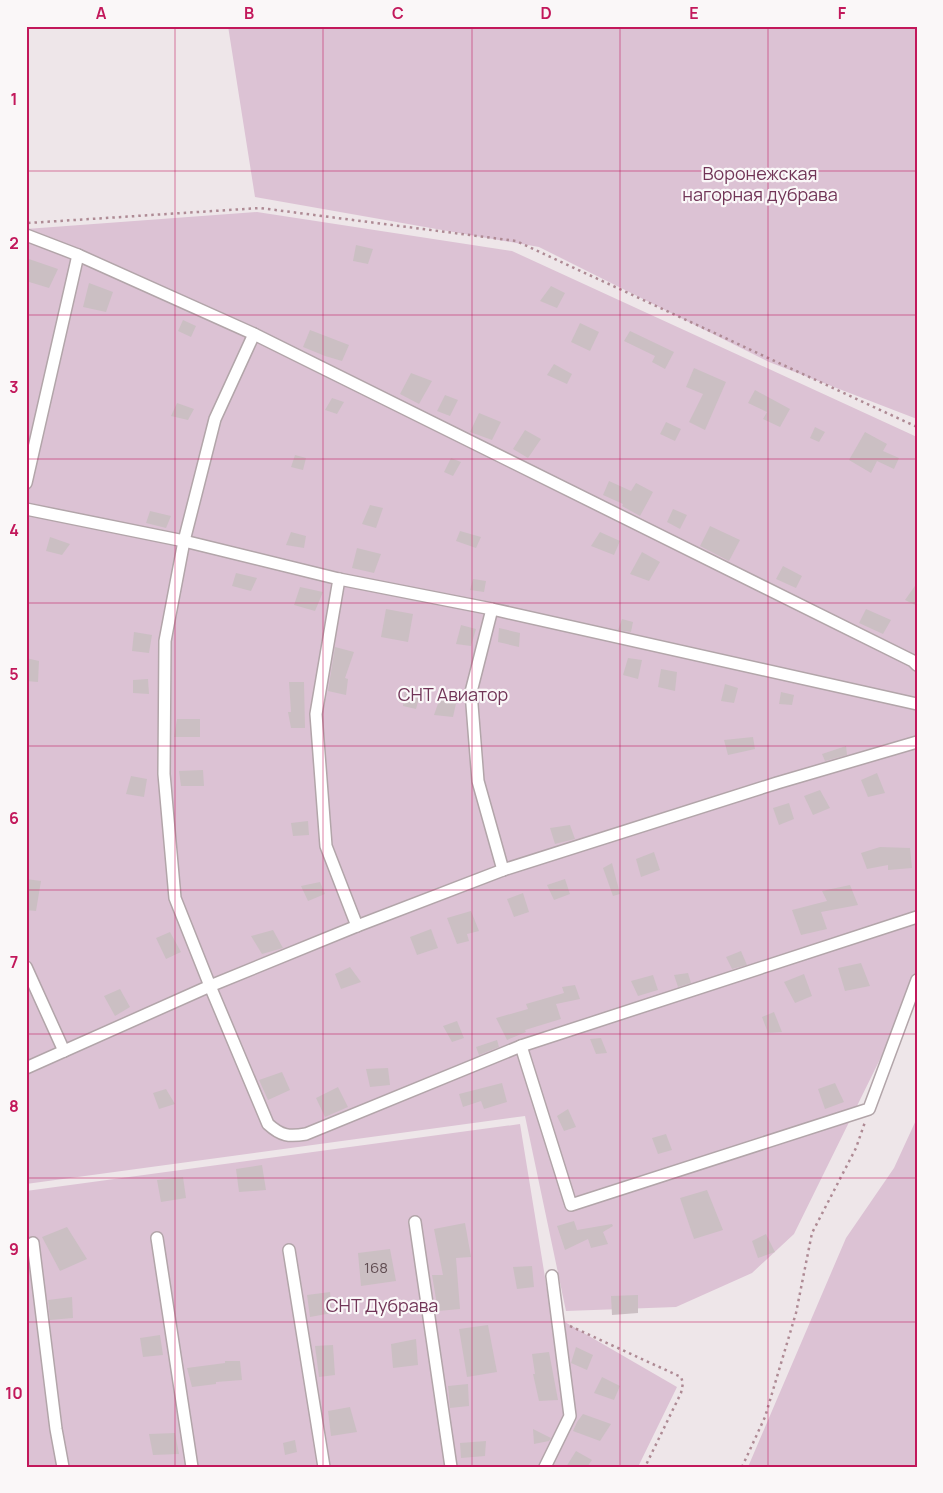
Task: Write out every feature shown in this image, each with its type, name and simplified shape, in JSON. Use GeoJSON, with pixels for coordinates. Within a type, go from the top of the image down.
{"type":"FeatureCollection","features":[{"type":"Feature","properties":{"kind":"street"},"geometry":{"type":"LineString","coordinates":[[26,235],[78,254],[254,334],[913,661],[917,665]]}},
{"type":"Feature","properties":{"kind":"street"},"geometry":{"type":"LineString","coordinates":[[26,483],[78,254]]}},
{"type":"Feature","properties":{"kind":"street"},"geometry":{"type":"LineString","coordinates":[[254,334],[215,419],[184,541],[164,641],[164,774],[175,898],[268,1124],[276,1132],[294,1136],[306,1134],[521,1046],[917,916]]}},
{"type":"Feature","properties":{"kind":"street"},"geometry":{"type":"LineString","coordinates":[[26,509],[184,541],[339,579],[492,609],[917,704]]}},
{"type":"Feature","properties":{"kind":"street"},"geometry":{"type":"LineString","coordinates":[[339,579],[316,714],[326,846],[357,926]]}},
{"type":"Feature","properties":{"kind":"street"},"geometry":{"type":"LineString","coordinates":[[492,609],[471,692],[478,781],[503,870]]}},
{"type":"Feature","properties":{"kind":"street"},"geometry":{"type":"LineString","coordinates":[[26,1068],[210,986],[357,926],[503,870],[777,782],[917,742]]}},
{"type":"Feature","properties":{"kind":"street"},"geometry":{"type":"LineString","coordinates":[[26,967],[64,1051]]}},
{"type":"Feature","properties":{"kind":"street"},"geometry":{"type":"LineString","coordinates":[[521,1046],[570,1205],[869,1109],[917,980]]}},
{"type":"Feature","properties":{"kind":"street"},"geometry":{"type":"LineString","coordinates":[[415,1222],[451,1467]]}},
{"type":"Feature","properties":{"kind":"street"},"geometry":{"type":"LineString","coordinates":[[158,1238],[192,1467]]}},
{"type":"Feature","properties":{"kind":"street"},"geometry":{"type":"LineString","coordinates":[[34,1244],[56,1429],[63,1467]]}},
{"type":"Feature","properties":{"kind":"street"},"geometry":{"type":"LineString","coordinates":[[289,1250],[324,1467]]}},
{"type":"Feature","properties":{"kind":"street"},"geometry":{"type":"LineString","coordinates":[[545,1467],[570,1416],[552,1276]]}},
{"type":"Feature","properties":{"kind":"path"},"geometry":{"type":"LineString","coordinates":[[26,223],[260,208],[516,241],[917,427]]}},
{"type":"Feature","properties":{"kind":"path"},"geometry":{"type":"LineString","coordinates":[[742,1467],[765,1417],[796,1313],[812,1233],[856,1148],[869,1109]]}},
{"type":"Feature","properties":{"kind":"path"},"geometry":{"type":"LineString","coordinates":[[558,1321],[680,1377],[683,1383],[681,1393],[645,1467]]}},
{"type":"Feature","properties":{"kind":"green space","name":"Воронежская нагорная дубрава"},"geometry":{"type":"Polygon","coordinates":[[[228,26],[917,26],[917,419],[769,362],[539,247],[255,197],[228,26]]]}},
{"type":"Feature","properties":{"kind":"green space","name":"СНТ Авиатор"},"geometry":{"type":"Polygon","coordinates":[[[257,212],[512,251],[917,437],[917,984],[794,1234],[752,1273],[676,1307],[566,1311],[525,1116],[26,1184],[26,229],[257,212]]]}},
{"type":"Feature","properties":{"kind":"green space"},"geometry":{"type":"Polygon","coordinates":[[[917,1118],[917,1467],[748,1467],[846,1238],[894,1168],[917,1118]]]}},
{"type":"Feature","properties":{"kind":"green space","name":"СНТ Дубрава"},"geometry":{"type":"Polygon","coordinates":[[[520,1124],[551,1314],[677,1387],[638,1467],[26,1467],[26,1191],[520,1124]]]}},
{"type":"Feature","properties":{"kind":"building"},"geometry":{"type":"Polygon","coordinates":[[[356,245],[373,249],[368,264],[353,261],[356,245]]]}},
{"type":"Feature","properties":{"kind":"building"},"geometry":{"type":"Polygon","coordinates":[[[26,258],[58,269],[49,288],[26,281],[26,258]]]}},
{"type":"Feature","properties":{"kind":"building"},"geometry":{"type":"Polygon","coordinates":[[[89,283],[113,292],[106,312],[83,307],[89,283]]]}},
{"type":"Feature","properties":{"kind":"building"},"geometry":{"type":"Polygon","coordinates":[[[551,286],[565,293],[557,308],[540,301],[551,286]]]}},
{"type":"Feature","properties":{"kind":"building"},"geometry":{"type":"Polygon","coordinates":[[[183,320],[196,326],[191,337],[178,331],[183,320]]]}},
{"type":"Feature","properties":{"kind":"building"},"geometry":{"type":"Polygon","coordinates":[[[580,323],[599,332],[590,351],[571,342],[580,323]]]}},
{"type":"Feature","properties":{"kind":"building"},"geometry":{"type":"Polygon","coordinates":[[[310,330],[349,345],[342,361],[303,347],[310,330]]]}},
{"type":"Feature","properties":{"kind":"building"},"geometry":{"type":"Polygon","coordinates":[[[630,331],[674,352],[665,369],[652,362],[655,356],[624,341],[630,331]]]}},
{"type":"Feature","properties":{"kind":"building"},"geometry":{"type":"Polygon","coordinates":[[[554,364],[572,374],[567,384],[547,375],[554,364]]]}},
{"type":"Feature","properties":{"kind":"building"},"geometry":{"type":"Polygon","coordinates":[[[694,368],[726,382],[705,430],[689,422],[703,394],[686,387],[694,368]]]}},
{"type":"Feature","properties":{"kind":"building"},"geometry":{"type":"Polygon","coordinates":[[[411,373],[432,381],[419,404],[400,394],[411,373]]]}},
{"type":"Feature","properties":{"kind":"building"},"geometry":{"type":"Polygon","coordinates":[[[755,390],[790,409],[780,427],[763,419],[767,412],[748,403],[755,390]]]}},
{"type":"Feature","properties":{"kind":"building"},"geometry":{"type":"Polygon","coordinates":[[[445,395],[458,400],[450,416],[437,411],[445,395]]]}},
{"type":"Feature","properties":{"kind":"building"},"geometry":{"type":"Polygon","coordinates":[[[332,398],[344,402],[337,414],[325,410],[332,398]]]}},
{"type":"Feature","properties":{"kind":"building"},"geometry":{"type":"Polygon","coordinates":[[[177,403],[194,409],[188,420],[171,416],[177,403]]]}},
{"type":"Feature","properties":{"kind":"building"},"geometry":{"type":"Polygon","coordinates":[[[479,413],[501,422],[492,440],[470,432],[479,413]]]}},
{"type":"Feature","properties":{"kind":"building"},"geometry":{"type":"Polygon","coordinates":[[[666,422],[681,429],[675,441],[660,434],[666,422]]]}},
{"type":"Feature","properties":{"kind":"building"},"geometry":{"type":"Polygon","coordinates":[[[815,427],[825,432],[819,442],[810,438],[815,427]]]}},
{"type":"Feature","properties":{"kind":"building"},"geometry":{"type":"Polygon","coordinates":[[[525,430],[541,439],[528,458],[513,449],[525,430]]]}},
{"type":"Feature","properties":{"kind":"building"},"geometry":{"type":"Polygon","coordinates":[[[865,432],[887,444],[883,451],[899,458],[894,469],[877,461],[871,473],[849,460],[865,432]]]}},
{"type":"Feature","properties":{"kind":"building"},"geometry":{"type":"Polygon","coordinates":[[[295,455],[306,458],[303,470],[291,467],[295,455]]]}},
{"type":"Feature","properties":{"kind":"building"},"geometry":{"type":"Polygon","coordinates":[[[451,458],[461,462],[453,476],[444,472],[451,458]]]}},
{"type":"Feature","properties":{"kind":"building"},"geometry":{"type":"Polygon","coordinates":[[[609,481],[631,491],[636,483],[653,492],[640,516],[622,506],[623,504],[603,495],[609,481]]]}},
{"type":"Feature","properties":{"kind":"building"},"geometry":{"type":"Polygon","coordinates":[[[370,505],[383,508],[376,528],[362,524],[370,505]]]}},
{"type":"Feature","properties":{"kind":"building"},"geometry":{"type":"Polygon","coordinates":[[[673,509],[687,515],[680,529],[667,522],[673,509]]]}},
{"type":"Feature","properties":{"kind":"building"},"geometry":{"type":"Polygon","coordinates":[[[150,511],[171,516],[166,528],[146,523],[150,511]]]}},
{"type":"Feature","properties":{"kind":"building"},"geometry":{"type":"Polygon","coordinates":[[[710,526],[740,540],[729,561],[700,546],[710,526]]]}},
{"type":"Feature","properties":{"kind":"building"},"geometry":{"type":"Polygon","coordinates":[[[460,531],[481,537],[476,548],[456,541],[460,531]]]}},
{"type":"Feature","properties":{"kind":"building"},"geometry":{"type":"Polygon","coordinates":[[[291,532],[306,536],[304,548],[286,545],[291,532]]]}},
{"type":"Feature","properties":{"kind":"building"},"geometry":{"type":"Polygon","coordinates":[[[600,532],[620,541],[614,555],[591,546],[600,532]]]}},
{"type":"Feature","properties":{"kind":"building"},"geometry":{"type":"Polygon","coordinates":[[[50,537],[70,544],[62,555],[46,551],[50,537]]]}},
{"type":"Feature","properties":{"kind":"building"},"geometry":{"type":"Polygon","coordinates":[[[357,548],[381,554],[374,573],[352,568],[357,548]]]}},
{"type":"Feature","properties":{"kind":"building"},"geometry":{"type":"Polygon","coordinates":[[[642,552],[660,562],[649,581],[630,574],[642,552]]]}},
{"type":"Feature","properties":{"kind":"building"},"geometry":{"type":"Polygon","coordinates":[[[783,566],[802,576],[796,588],[776,579],[783,566]]]}},
{"type":"Feature","properties":{"kind":"building"},"geometry":{"type":"Polygon","coordinates":[[[236,573],[257,578],[251,591],[232,586],[236,573]]]}},
{"type":"Feature","properties":{"kind":"building"},"geometry":{"type":"Polygon","coordinates":[[[473,579],[486,581],[484,592],[470,590],[473,579]]]}},
{"type":"Feature","properties":{"kind":"building"},"geometry":{"type":"Polygon","coordinates":[[[917,583],[917,606],[905,600],[917,583]]]}},
{"type":"Feature","properties":{"kind":"building"},"geometry":{"type":"Polygon","coordinates":[[[300,587],[323,592],[315,611],[294,605],[300,587]]]}},
{"type":"Feature","properties":{"kind":"building"},"geometry":{"type":"Polygon","coordinates":[[[386,609],[413,614],[408,642],[381,637],[386,609]]]}},
{"type":"Feature","properties":{"kind":"building"},"geometry":{"type":"Polygon","coordinates":[[[866,609],[891,620],[883,634],[859,623],[866,609]]]}},
{"type":"Feature","properties":{"kind":"building"},"geometry":{"type":"Polygon","coordinates":[[[622,619],[633,622],[631,632],[618,630],[622,619]]]}},
{"type":"Feature","properties":{"kind":"building"},"geometry":{"type":"Polygon","coordinates":[[[461,625],[476,629],[471,646],[456,644],[461,625]]]}},
{"type":"Feature","properties":{"kind":"building"},"geometry":{"type":"Polygon","coordinates":[[[499,628],[520,633],[519,647],[498,642],[499,628]]]}},
{"type":"Feature","properties":{"kind":"building"},"geometry":{"type":"Polygon","coordinates":[[[134,632],[152,635],[149,653],[132,651],[134,632]]]}},
{"type":"Feature","properties":{"kind":"building"},"geometry":{"type":"Polygon","coordinates":[[[335,647],[354,652],[345,678],[348,679],[346,695],[328,691],[335,647]]]}},
{"type":"Feature","properties":{"kind":"building"},"geometry":{"type":"Polygon","coordinates":[[[26,658],[39,661],[38,682],[26,681],[26,658]]]}},
{"type":"Feature","properties":{"kind":"building"},"geometry":{"type":"Polygon","coordinates":[[[628,658],[642,660],[638,679],[623,675],[628,658]]]}},
{"type":"Feature","properties":{"kind":"building"},"geometry":{"type":"Polygon","coordinates":[[[661,669],[677,672],[675,691],[658,687],[661,669]]]}},
{"type":"Feature","properties":{"kind":"building"},"geometry":{"type":"Polygon","coordinates":[[[148,679],[149,694],[133,693],[133,680],[148,679]]]}},
{"type":"Feature","properties":{"kind":"building"},"geometry":{"type":"Polygon","coordinates":[[[289,682],[304,682],[305,728],[291,728],[288,712],[291,712],[289,682]]]}},
{"type":"Feature","properties":{"kind":"building"},"geometry":{"type":"Polygon","coordinates":[[[725,684],[738,688],[734,703],[721,701],[725,684]]]}},
{"type":"Feature","properties":{"kind":"building"},"geometry":{"type":"Polygon","coordinates":[[[405,687],[421,691],[416,709],[403,706],[405,687]]]}},
{"type":"Feature","properties":{"kind":"building"},"geometry":{"type":"Polygon","coordinates":[[[781,692],[794,695],[792,705],[779,704],[781,692]]]}},
{"type":"Feature","properties":{"kind":"building"},"geometry":{"type":"Polygon","coordinates":[[[441,695],[457,699],[453,717],[434,715],[441,695]]]}},
{"type":"Feature","properties":{"kind":"building"},"geometry":{"type":"Polygon","coordinates":[[[177,719],[200,719],[200,737],[174,737],[177,719]]]}},
{"type":"Feature","properties":{"kind":"building"},"geometry":{"type":"Polygon","coordinates":[[[753,737],[755,749],[728,755],[724,740],[753,737]]]}},
{"type":"Feature","properties":{"kind":"building"},"geometry":{"type":"Polygon","coordinates":[[[846,746],[847,755],[825,761],[822,754],[846,746]]]}},
{"type":"Feature","properties":{"kind":"building"},"geometry":{"type":"Polygon","coordinates":[[[203,770],[204,786],[181,786],[179,771],[203,770]]]}},
{"type":"Feature","properties":{"kind":"building"},"geometry":{"type":"Polygon","coordinates":[[[877,773],[885,793],[868,797],[861,780],[877,773]]]}},
{"type":"Feature","properties":{"kind":"building"},"geometry":{"type":"Polygon","coordinates":[[[131,776],[147,779],[144,797],[126,794],[131,776]]]}},
{"type":"Feature","properties":{"kind":"building"},"geometry":{"type":"Polygon","coordinates":[[[820,790],[830,808],[813,815],[804,796],[820,790]]]}},
{"type":"Feature","properties":{"kind":"building"},"geometry":{"type":"Polygon","coordinates":[[[789,803],[794,819],[779,825],[773,808],[789,803]]]}},
{"type":"Feature","properties":{"kind":"building"},"geometry":{"type":"Polygon","coordinates":[[[308,821],[309,835],[293,836],[291,823],[308,821]]]}},
{"type":"Feature","properties":{"kind":"building"},"geometry":{"type":"Polygon","coordinates":[[[570,825],[575,839],[555,844],[550,828],[570,825]]]}},
{"type":"Feature","properties":{"kind":"building"},"geometry":{"type":"Polygon","coordinates":[[[880,847],[910,848],[912,868],[888,870],[888,865],[867,869],[861,853],[880,847]]]}},
{"type":"Feature","properties":{"kind":"building"},"geometry":{"type":"Polygon","coordinates":[[[654,852],[660,870],[641,877],[636,859],[654,852]]]}},
{"type":"Feature","properties":{"kind":"building"},"geometry":{"type":"Polygon","coordinates":[[[612,863],[620,894],[613,896],[603,868],[612,863]]]}},
{"type":"Feature","properties":{"kind":"building"},"geometry":{"type":"Polygon","coordinates":[[[26,879],[41,881],[36,911],[26,910],[26,879]]]}},
{"type":"Feature","properties":{"kind":"building"},"geometry":{"type":"Polygon","coordinates":[[[565,879],[570,894],[554,900],[547,885],[565,879]]]}},
{"type":"Feature","properties":{"kind":"building"},"geometry":{"type":"Polygon","coordinates":[[[320,882],[325,894],[308,901],[301,886],[320,882]]]}},
{"type":"Feature","properties":{"kind":"building"},"geometry":{"type":"Polygon","coordinates":[[[850,885],[858,905],[821,912],[827,929],[801,935],[792,910],[827,901],[822,891],[850,885]]]}},
{"type":"Feature","properties":{"kind":"building"},"geometry":{"type":"Polygon","coordinates":[[[523,893],[529,912],[514,917],[507,899],[523,893]]]}},
{"type":"Feature","properties":{"kind":"building"},"geometry":{"type":"Polygon","coordinates":[[[471,911],[479,931],[467,934],[469,941],[457,944],[447,918],[471,911]]]}},
{"type":"Feature","properties":{"kind":"building"},"geometry":{"type":"Polygon","coordinates":[[[431,929],[438,948],[417,955],[410,937],[431,929]]]}},
{"type":"Feature","properties":{"kind":"building"},"geometry":{"type":"Polygon","coordinates":[[[273,930],[283,948],[262,954],[251,936],[273,930]]]}},
{"type":"Feature","properties":{"kind":"building"},"geometry":{"type":"Polygon","coordinates":[[[170,932],[181,952],[166,959],[156,938],[170,932]]]}},
{"type":"Feature","properties":{"kind":"building"},"geometry":{"type":"Polygon","coordinates":[[[741,951],[747,965],[732,969],[726,957],[741,951]]]}},
{"type":"Feature","properties":{"kind":"building"},"geometry":{"type":"Polygon","coordinates":[[[861,963],[870,986],[845,991],[838,968],[861,963]]]}},
{"type":"Feature","properties":{"kind":"building"},"geometry":{"type":"Polygon","coordinates":[[[350,967],[361,982],[341,989],[335,974],[350,967]]]}},
{"type":"Feature","properties":{"kind":"building"},"geometry":{"type":"Polygon","coordinates":[[[688,973],[691,983],[678,987],[674,975],[688,973]]]}},
{"type":"Feature","properties":{"kind":"building"},"geometry":{"type":"Polygon","coordinates":[[[804,974],[812,996],[795,1003],[784,982],[804,974]]]}},
{"type":"Feature","properties":{"kind":"building"},"geometry":{"type":"Polygon","coordinates":[[[653,975],[658,990],[638,996],[631,981],[653,975]]]}},
{"type":"Feature","properties":{"kind":"building"},"geometry":{"type":"Polygon","coordinates":[[[575,985],[580,999],[556,1004],[561,1019],[525,1030],[526,1032],[507,1040],[496,1018],[528,1009],[526,1004],[564,993],[562,987],[575,985]]]}},
{"type":"Feature","properties":{"kind":"building"},"geometry":{"type":"Polygon","coordinates":[[[120,989],[130,1007],[115,1016],[104,996],[120,989]]]}},
{"type":"Feature","properties":{"kind":"building"},"geometry":{"type":"Polygon","coordinates":[[[774,1012],[782,1032],[768,1033],[762,1017],[774,1012]]]}},
{"type":"Feature","properties":{"kind":"building"},"geometry":{"type":"Polygon","coordinates":[[[457,1021],[464,1038],[452,1042],[443,1026],[457,1021]]]}},
{"type":"Feature","properties":{"kind":"building"},"geometry":{"type":"Polygon","coordinates":[[[601,1038],[607,1053],[596,1054],[590,1039],[601,1038]]]}},
{"type":"Feature","properties":{"kind":"building"},"geometry":{"type":"Polygon","coordinates":[[[497,1040],[499,1047],[479,1055],[476,1047],[497,1040]]]}},
{"type":"Feature","properties":{"kind":"building"},"geometry":{"type":"Polygon","coordinates":[[[388,1068],[390,1085],[370,1087],[366,1069],[388,1068]]]}},
{"type":"Feature","properties":{"kind":"building"},"geometry":{"type":"Polygon","coordinates":[[[282,1072],[290,1090],[268,1100],[259,1080],[282,1072]]]}},
{"type":"Feature","properties":{"kind":"building"},"geometry":{"type":"Polygon","coordinates":[[[502,1083],[507,1102],[484,1109],[481,1101],[463,1107],[459,1094],[502,1083]]]}},
{"type":"Feature","properties":{"kind":"building"},"geometry":{"type":"Polygon","coordinates":[[[835,1083],[844,1102],[825,1109],[818,1089],[835,1083]]]}},
{"type":"Feature","properties":{"kind":"building"},"geometry":{"type":"Polygon","coordinates":[[[338,1087],[348,1107],[325,1117],[316,1098],[338,1087]]]}},
{"type":"Feature","properties":{"kind":"building"},"geometry":{"type":"Polygon","coordinates":[[[166,1089],[175,1104],[159,1109],[153,1093],[166,1089]]]}},
{"type":"Feature","properties":{"kind":"building"},"geometry":{"type":"Polygon","coordinates":[[[568,1109],[576,1127],[564,1131],[557,1116],[568,1109]]]}},
{"type":"Feature","properties":{"kind":"building"},"geometry":{"type":"Polygon","coordinates":[[[666,1134],[672,1150],[658,1154],[652,1138],[666,1134]]]}},
{"type":"Feature","properties":{"kind":"building"},"geometry":{"type":"Polygon","coordinates":[[[262,1165],[266,1190],[239,1192],[236,1169],[262,1165]]]}},
{"type":"Feature","properties":{"kind":"building"},"geometry":{"type":"Polygon","coordinates":[[[183,1177],[186,1198],[161,1202],[157,1180],[183,1177]]]}},
{"type":"Feature","properties":{"kind":"building"},"geometry":{"type":"Polygon","coordinates":[[[707,1190],[723,1230],[694,1239],[680,1198],[707,1190]]]}},
{"type":"Feature","properties":{"kind":"building"},"geometry":{"type":"Polygon","coordinates":[[[574,1221],[577,1230],[612,1224],[613,1226],[603,1232],[608,1244],[591,1248],[588,1239],[565,1250],[557,1226],[574,1221]]]}},
{"type":"Feature","properties":{"kind":"building"},"geometry":{"type":"Polygon","coordinates":[[[465,1223],[471,1257],[456,1258],[460,1309],[438,1311],[432,1275],[443,1275],[434,1229],[465,1223]]]}},
{"type":"Feature","properties":{"kind":"building"},"geometry":{"type":"Polygon","coordinates":[[[67,1227],[87,1259],[60,1271],[42,1237],[67,1227]]]}},
{"type":"Feature","properties":{"kind":"building"},"geometry":{"type":"Polygon","coordinates":[[[766,1234],[775,1252],[758,1258],[752,1241],[766,1234]]]}},
{"type":"Feature","properties":{"kind":"building"},"geometry":{"type":"Polygon","coordinates":[[[390,1249],[396,1281],[361,1286],[358,1253],[390,1249]]]}},
{"type":"Feature","properties":{"kind":"building"},"geometry":{"type":"Polygon","coordinates":[[[532,1266],[534,1287],[517,1289],[513,1267],[532,1266]]]}},
{"type":"Feature","properties":{"kind":"building"},"geometry":{"type":"Polygon","coordinates":[[[330,1292],[332,1313],[310,1317],[307,1295],[330,1292]]]}},
{"type":"Feature","properties":{"kind":"building"},"geometry":{"type":"Polygon","coordinates":[[[638,1295],[638,1313],[612,1315],[611,1296],[638,1295]]]}},
{"type":"Feature","properties":{"kind":"building"},"geometry":{"type":"Polygon","coordinates":[[[72,1297],[73,1318],[50,1320],[48,1300],[72,1297]]]}},
{"type":"Feature","properties":{"kind":"building"},"geometry":{"type":"Polygon","coordinates":[[[488,1325],[497,1372],[467,1377],[459,1329],[488,1325]]]}},
{"type":"Feature","properties":{"kind":"building"},"geometry":{"type":"Polygon","coordinates":[[[160,1335],[163,1355],[143,1357],[140,1338],[160,1335]]]}},
{"type":"Feature","properties":{"kind":"building"},"geometry":{"type":"Polygon","coordinates":[[[416,1339],[418,1365],[393,1368],[391,1344],[416,1339]]]}},
{"type":"Feature","properties":{"kind":"building"},"geometry":{"type":"Polygon","coordinates":[[[333,1345],[335,1375],[319,1377],[315,1346],[333,1345]]]}},
{"type":"Feature","properties":{"kind":"building"},"geometry":{"type":"Polygon","coordinates":[[[576,1347],[593,1355],[587,1370],[571,1363],[576,1347]]]}},
{"type":"Feature","properties":{"kind":"building"},"geometry":{"type":"Polygon","coordinates":[[[549,1352],[558,1400],[539,1401],[533,1374],[535,1374],[532,1354],[549,1352]]]}},
{"type":"Feature","properties":{"kind":"building"},"geometry":{"type":"Polygon","coordinates":[[[225,1361],[240,1361],[242,1380],[216,1382],[216,1384],[192,1387],[187,1368],[225,1363],[225,1361]]]}},
{"type":"Feature","properties":{"kind":"building"},"geometry":{"type":"Polygon","coordinates":[[[602,1377],[620,1386],[614,1400],[594,1393],[602,1377]]]}},
{"type":"Feature","properties":{"kind":"building"},"geometry":{"type":"Polygon","coordinates":[[[468,1384],[469,1406],[450,1408],[448,1386],[468,1384]]]}},
{"type":"Feature","properties":{"kind":"building"},"geometry":{"type":"Polygon","coordinates":[[[350,1407],[357,1432],[331,1436],[328,1411],[350,1407]]]}},
{"type":"Feature","properties":{"kind":"building"},"geometry":{"type":"Polygon","coordinates":[[[583,1414],[611,1424],[600,1441],[573,1431],[583,1414]]]}},
{"type":"Feature","properties":{"kind":"building"},"geometry":{"type":"Polygon","coordinates":[[[533,1429],[551,1438],[549,1441],[534,1444],[533,1429]]]}},
{"type":"Feature","properties":{"kind":"building"},"geometry":{"type":"Polygon","coordinates":[[[175,1433],[179,1454],[153,1455],[149,1434],[175,1433]]]}},
{"type":"Feature","properties":{"kind":"building"},"geometry":{"type":"Polygon","coordinates":[[[295,1440],[297,1452],[285,1455],[283,1443],[295,1440]]]}},
{"type":"Feature","properties":{"kind":"building"},"geometry":{"type":"Polygon","coordinates":[[[486,1441],[485,1456],[461,1458],[460,1443],[486,1441]]]}},
{"type":"Feature","properties":{"kind":"building"},"geometry":{"type":"Polygon","coordinates":[[[576,1451],[592,1460],[587,1467],[566,1467],[576,1451]]]}}]}
